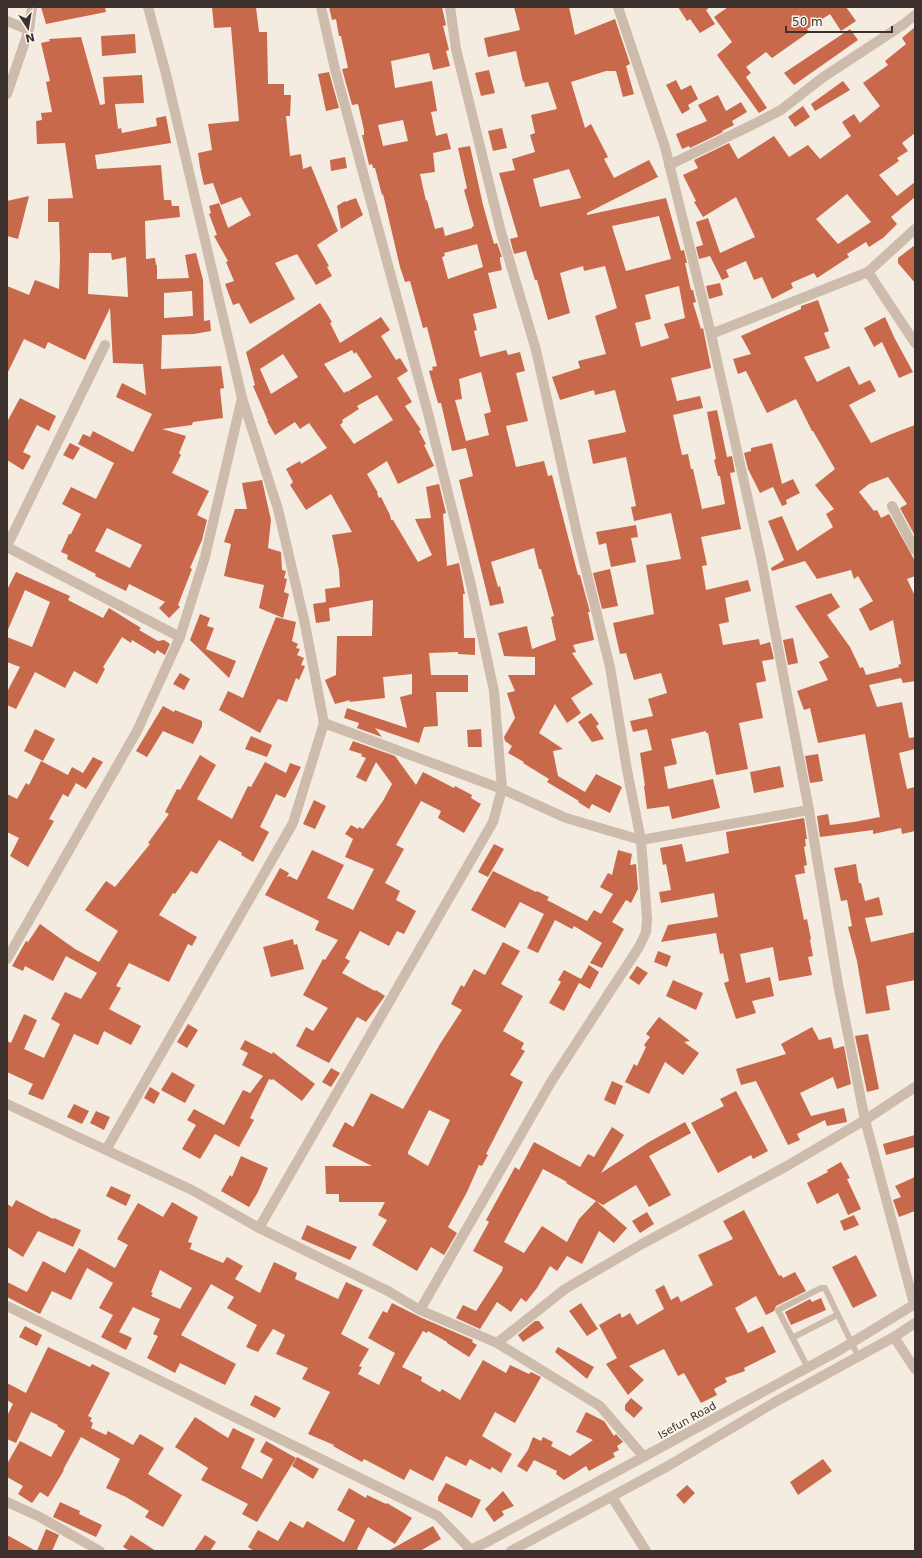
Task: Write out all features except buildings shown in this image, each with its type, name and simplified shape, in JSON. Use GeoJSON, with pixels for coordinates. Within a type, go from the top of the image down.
{"type":"FeatureCollection","features":[{"type":"Feature","properties":{"kind":"street"},"geometry":{"type":"LineString","coordinates":[[7,94],[29,30],[32,7]]}},
{"type":"Feature","properties":{"kind":"street"},"geometry":{"type":"LineString","coordinates":[[106,1150],[293,823],[324,723],[305,624],[278,509],[242,398],[166,74],[148,7]]}},
{"type":"Feature","properties":{"kind":"street"},"geometry":{"type":"LineString","coordinates":[[259,1228],[493,822],[502,789],[494,691],[471,585],[430,421],[335,69],[321,7]]}},
{"type":"Feature","properties":{"kind":"street"},"geometry":{"type":"LineString","coordinates":[[420,1310],[551,1082],[639,947],[646,932],[647,919],[641,840],[627,770],[610,667],[579,542],[539,365],[501,232],[456,49],[450,7]]}},
{"type":"Feature","properties":{"kind":"street"},"geometry":{"type":"LineString","coordinates":[[618,7],[665,147],[711,334],[761,558],[808,810],[838,984],[865,1120],[914,1304]]}},
{"type":"Feature","properties":{"kind":"street"},"geometry":{"type":"LineString","coordinates":[[669,164],[781,110],[822,78],[904,24],[915,15]]}},
{"type":"Feature","properties":{"kind":"street"},"geometry":{"type":"LineString","coordinates":[[7,21],[29,30]]}},
{"type":"Feature","properties":{"kind":"street"},"geometry":{"type":"LineString","coordinates":[[711,334],[868,272],[915,229]]}},
{"type":"Feature","properties":{"kind":"street"},"geometry":{"type":"LineString","coordinates":[[868,272],[915,343]]}},
{"type":"Feature","properties":{"kind":"street"},"geometry":{"type":"LineString","coordinates":[[105,345],[7,547],[180,637]]}},
{"type":"Feature","properties":{"kind":"street"},"geometry":{"type":"LineString","coordinates":[[7,959],[137,731],[180,637],[204,557],[242,398]]}},
{"type":"Feature","properties":{"kind":"street"},"geometry":{"type":"LineString","coordinates":[[892,506],[915,550]]}},
{"type":"Feature","properties":{"kind":"street"},"geometry":{"type":"LineString","coordinates":[[324,723],[502,789],[566,818],[641,840],[808,810]]}},
{"type":"Feature","properties":{"kind":"street"},"geometry":{"type":"LineString","coordinates":[[497,1344],[571,1286],[642,1244],[786,1167],[865,1120],[915,1087]]}},
{"type":"Feature","properties":{"kind":"street"},"geometry":{"type":"LineString","coordinates":[[7,1104],[192,1190],[259,1228],[388,1291],[420,1310],[497,1344],[600,1406],[644,1457]]}},
{"type":"Feature","properties":{"kind":"street","name":"Isefun Road"},"geometry":{"type":"LineString","coordinates":[[470,1550],[808,1368],[914,1304]]}},
{"type":"Feature","properties":{"kind":"street"},"geometry":{"type":"LineString","coordinates":[[7,1306],[438,1516],[470,1550]]}},
{"type":"Feature","properties":{"kind":"street"},"geometry":{"type":"LineString","coordinates":[[510,1551],[612,1497],[775,1402],[894,1337],[915,1323]]}},
{"type":"Feature","properties":{"kind":"street"},"geometry":{"type":"LineString","coordinates":[[894,1337],[915,1369]]}},
{"type":"Feature","properties":{"kind":"street"},"geometry":{"type":"LineString","coordinates":[[612,1497],[646,1551]]}},
{"type":"Feature","properties":{"kind":"street"},"geometry":{"type":"LineString","coordinates":[[7,1502],[38,1516],[100,1551]]}},
{"type":"Feature","properties":{"kind":"lane"},"geometry":{"type":"LineString","coordinates":[[808,1368],[778,1310],[821,1288],[825,1288],[858,1356]]}},
{"type":"Feature","properties":{"kind":"lane"},"geometry":{"type":"LineString","coordinates":[[792,1338],[837,1315]]}}]}
